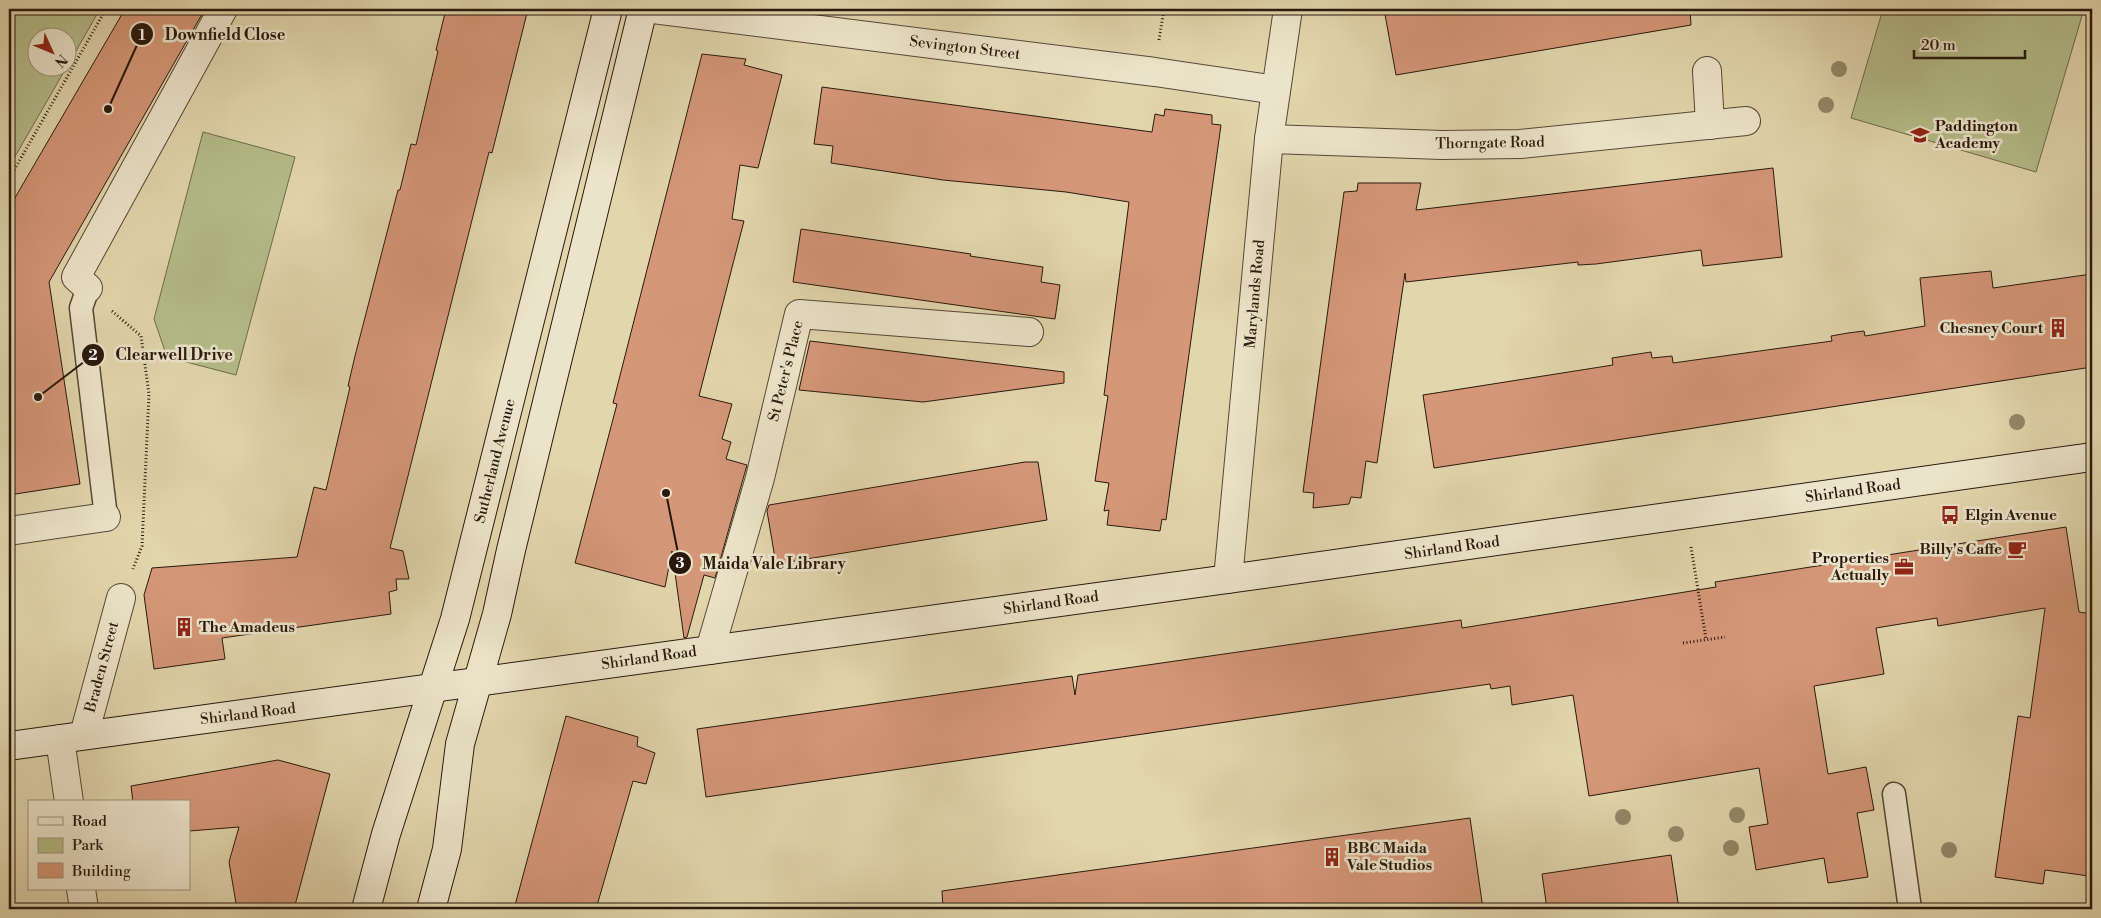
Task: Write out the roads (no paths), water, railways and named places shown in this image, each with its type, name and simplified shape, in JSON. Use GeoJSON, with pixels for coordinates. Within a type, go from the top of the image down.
{"type":"FeatureCollection","features":[{"type":"Feature","properties":{"kind":"street"},"geometry":{"type":"LineString","coordinates":[[88,288],[76,277],[222,9]]}},
{"type":"Feature","properties":{"kind":"street","name":"Sutherland Avenue"},"geometry":{"type":"LineString","coordinates":[[366,909],[386,834],[455,619],[608,9]]}},
{"type":"Feature","properties":{"kind":"street"},"geometry":{"type":"LineString","coordinates":[[431,909],[447,848],[460,744],[497,614],[643,9]]}},
{"type":"Feature","properties":{"kind":"street","name":"Sevington Street"},"geometry":{"type":"LineString","coordinates":[[653,9],[1155,72],[1276,90]]}},
{"type":"Feature","properties":{"kind":"street","name":"Marylands Road"},"geometry":{"type":"LineString","coordinates":[[1228,579],[1269,140],[1288,9]]}},
{"type":"Feature","properties":{"kind":"street"},"geometry":{"type":"LineString","coordinates":[[1707,71],[1710,125]]}},
{"type":"Feature","properties":{"kind":"street","name":"Thorngate Road"},"geometry":{"type":"LineString","coordinates":[[1269,140],[1442,145],[1520,144],[1746,121]]}},
{"type":"Feature","properties":{"kind":"street","name":"St Peter's Place"},"geometry":{"type":"LineString","coordinates":[[710,650],[760,478],[799,314],[1029,332]]}},
{"type":"Feature","properties":{"kind":"street","name":"Shirland Road"},"geometry":{"type":"LineString","coordinates":[[9,746],[1228,579],[2092,457]]}},
{"type":"Feature","properties":{"kind":"street"},"geometry":{"type":"LineString","coordinates":[[9,531],[106,517]]}},
{"type":"Feature","properties":{"kind":"street","name":"Braden Street"},"geometry":{"type":"LineString","coordinates":[[72,737],[121,598]]}},
{"type":"Feature","properties":{"kind":"street"},"geometry":{"type":"LineString","coordinates":[[68,800],[72,737]]}},
{"type":"Feature","properties":{"kind":"street"},"geometry":{"type":"LineString","coordinates":[[81,890],[84,909]]}},
{"type":"Feature","properties":{"kind":"lane"},"geometry":{"type":"LineString","coordinates":[[88,288],[81,308],[106,517]]}},
{"type":"Feature","properties":{"kind":"lane"},"geometry":{"type":"LineString","coordinates":[[1894,794],[1910,909]]}},
{"type":"Feature","properties":{"kind":"place","name":"Downfield Close"},"geometry":{"type":"Point","coordinates":[108,109]}},
{"type":"Feature","properties":{"kind":"place","name":"Paddington Academy"},"geometry":{"type":"Point","coordinates":[1920,135]}},
{"type":"Feature","properties":{"kind":"place","name":"Chesney Court"},"geometry":{"type":"Point","coordinates":[2058,328]}},
{"type":"Feature","properties":{"kind":"place","name":"Clearwell Drive"},"geometry":{"type":"Point","coordinates":[38,397]}},
{"type":"Feature","properties":{"kind":"place","name":"Maida Vale Library"},"geometry":{"type":"Point","coordinates":[666,493]}},
{"type":"Feature","properties":{"kind":"place","name":"Elgin Avenue"},"geometry":{"type":"Point","coordinates":[1950,515]}},
{"type":"Feature","properties":{"kind":"place","name":"Billy's Caffe"},"geometry":{"type":"Point","coordinates":[2017,549]}},
{"type":"Feature","properties":{"kind":"place","name":"Properties Actually"},"geometry":{"type":"Point","coordinates":[1904,567]}},
{"type":"Feature","properties":{"kind":"place","name":"The Amadeus"},"geometry":{"type":"Point","coordinates":[184,627]}},
{"type":"Feature","properties":{"kind":"place","name":"BBC Maida Vale Studios"},"geometry":{"type":"Point","coordinates":[1332,857]}}]}
